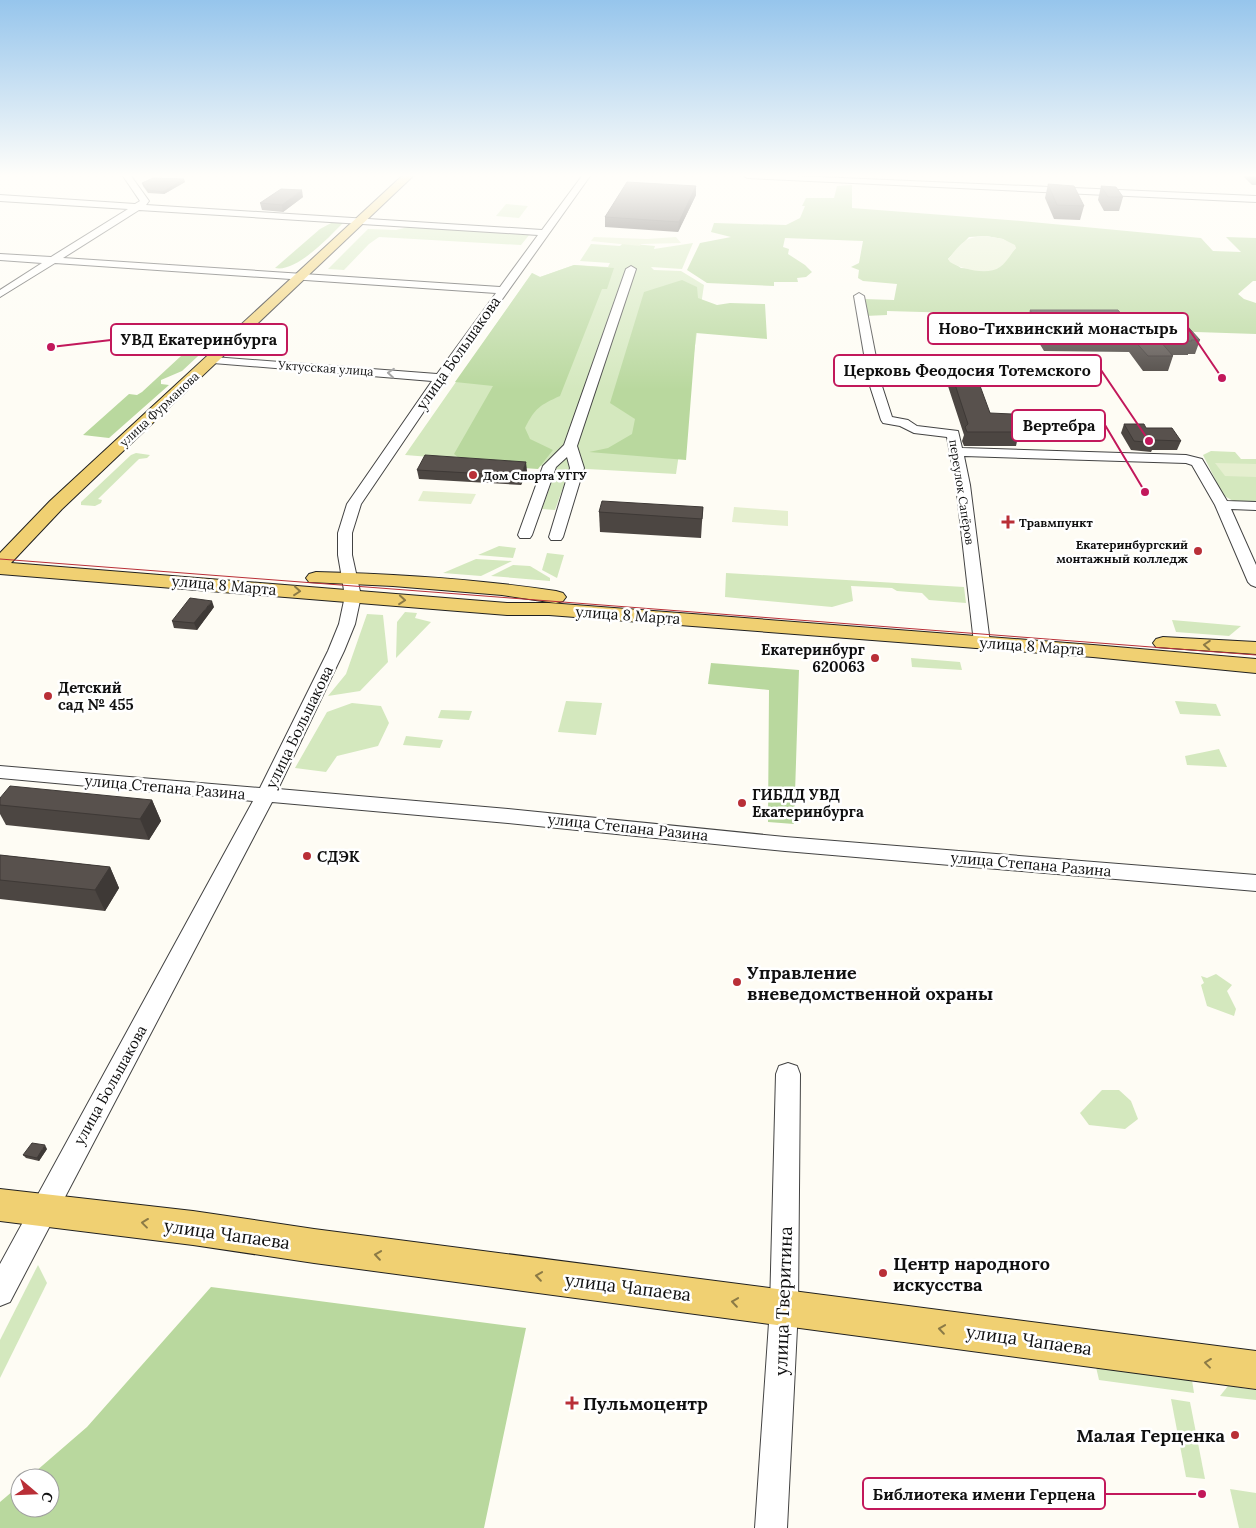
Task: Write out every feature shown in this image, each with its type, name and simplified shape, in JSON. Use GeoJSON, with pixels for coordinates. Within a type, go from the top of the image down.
{"type":"FeatureCollection","features":[{"type":"Feature","properties":{"kind":"main road","name":"улица Фурманова"},"geometry":{"type":"LineString","coordinates":[[2,561],[56,506],[332,247]]}},
{"type":"Feature","properties":{"kind":"main road","name":"улица 8 Марта"},"geometry":{"type":"LineString","coordinates":[[2,561],[352,587],[507,609],[549,609],[982,636],[1256,648]]}},
{"type":"Feature","properties":{"kind":"main road","name":"улица 8 Марта"},"geometry":{"type":"LineString","coordinates":[[982,636],[1256,666]]}},
{"type":"Feature","properties":{"kind":"main road","name":"улица Чапаева"},"geometry":{"type":"LineString","coordinates":[[0,1205],[194,1228],[314,1246],[1256,1370]]}},
{"type":"Feature","properties":{"kind":"street"},"geometry":{"type":"LineString","coordinates":[[0,294],[75,247]]}},
{"type":"Feature","properties":{"kind":"street","name":"улица Большакова"},"geometry":{"type":"LineString","coordinates":[[0,1292],[266,796],[336,651],[347,624],[352,587],[344,555],[345,533],[354,504],[440,378],[534,247]]}},
{"type":"Feature","properties":{"kind":"street"},"geometry":{"type":"LineString","coordinates":[[0,257],[502,290]]}},
{"type":"Feature","properties":{"kind":"street"},"geometry":{"type":"LineString","coordinates":[[525,535],[550,466],[570,446],[631,269]]}},
{"type":"Feature","properties":{"kind":"street","name":"переулок Сапёров"},"geometry":{"type":"LineString","coordinates":[[859,296],[874,382],[887,420],[904,423],[914,429],[953,434],[963,485],[982,636]]}},
{"type":"Feature","properties":{"kind":"street","name":"Уктусская улица"},"geometry":{"type":"LineString","coordinates":[[213,360],[440,378]]}},
{"type":"Feature","properties":{"kind":"street"},"geometry":{"type":"LineString","coordinates":[[556,538],[577,468],[570,446]]}},
{"type":"Feature","properties":{"kind":"street"},"geometry":{"type":"LineString","coordinates":[[956,452],[1186,459],[1197,462],[1222,505],[1256,582]]}},
{"type":"Feature","properties":{"kind":"street"},"geometry":{"type":"LineString","coordinates":[[1222,505],[1256,506]]}},
{"type":"Feature","properties":{"kind":"street","name":"улица Степана Разина"},"geometry":{"type":"LineString","coordinates":[[0,772],[518,817],[786,844],[1256,883]]}},
{"type":"Feature","properties":{"kind":"street","name":"улица Тверитина"},"geometry":{"type":"LineString","coordinates":[[772,1528],[784,1308],[788,1074]]}},
{"type":"Feature","properties":{"kind":"green space"},"geometry":{"type":"Polygon","coordinates":[[[299,247],[318,247],[293,265],[275,268],[299,247]]]}},
{"type":"Feature","properties":{"kind":"green space"},"geometry":{"type":"Polygon","coordinates":[[[350,247],[366,247],[344,270],[328,269],[350,247]]]}},
{"type":"Feature","properties":{"kind":"green space"},"geometry":{"type":"Polygon","coordinates":[[[589,247],[655,247],[654,249],[691,247],[682,269],[651,267],[654,270],[681,271],[704,285],[676,474],[570,468],[555,510],[542,509],[557,467],[405,455],[532,273],[540,277],[574,265],[608,267],[610,263],[580,261],[589,247]]]}},
{"type":"Feature","properties":{"kind":"green space"},"geometry":{"type":"Polygon","coordinates":[[[698,247],[784,247],[789,249],[788,254],[812,272],[806,277],[797,278],[798,282],[774,282],[774,286],[707,283],[687,270],[698,247]]]}},
{"type":"Feature","properties":{"kind":"green space"},"geometry":{"type":"Polygon","coordinates":[[[862,247],[959,247],[948,259],[961,268],[993,270],[1015,247],[1210,247],[1213,251],[1241,252],[1236,247],[1256,247],[1256,281],[1253,281],[1238,294],[1244,299],[1256,303],[1256,334],[1166,331],[1050,321],[1027,315],[887,311],[887,315],[865,316],[864,299],[894,300],[897,284],[863,281],[858,278],[859,270],[851,267],[859,263],[862,247]]]}},
{"type":"Feature","properties":{"kind":"green space"},"geometry":{"type":"Polygon","coordinates":[[[959,247],[1016,248],[1000,267],[989,271],[967,269],[950,262],[948,259],[959,247]]]}},
{"type":"Feature","properties":{"kind":"green space"},"geometry":{"type":"Polygon","coordinates":[[[574,265],[614,268],[607,289],[602,289],[560,396],[539,408],[525,428],[530,439],[553,450],[538,469],[467,464],[454,454],[493,386],[455,382],[532,273],[540,277],[574,265]]]}},
{"type":"Feature","properties":{"kind":"green space"},"geometry":{"type":"Polygon","coordinates":[[[682,280],[697,287],[698,298],[717,305],[730,303],[765,304],[767,339],[696,333],[686,460],[589,452],[608,448],[632,434],[635,419],[610,403],[644,292],[682,280]]]}},
{"type":"Feature","properties":{"kind":"green space"},"geometry":{"type":"Polygon","coordinates":[[[213,330],[225,331],[182,371],[161,380],[161,384],[169,385],[109,438],[83,435],[129,394],[137,395],[142,392],[194,344],[213,330]]]}},
{"type":"Feature","properties":{"kind":"green space"},"geometry":{"type":"Polygon","coordinates":[[[1211,451],[1235,452],[1241,459],[1256,459],[1256,502],[1233,501],[1223,495],[1203,455],[1211,451]]]}},
{"type":"Feature","properties":{"kind":"green space"},"geometry":{"type":"Polygon","coordinates":[[[136,453],[150,455],[147,458],[139,459],[98,499],[102,500],[101,503],[95,506],[81,505],[81,502],[131,455],[136,453]]]}},
{"type":"Feature","properties":{"kind":"green space"},"geometry":{"type":"Polygon","coordinates":[[[1215,463],[1256,464],[1256,477],[1225,476],[1215,463]]]}},
{"type":"Feature","properties":{"kind":"green space"},"geometry":{"type":"Polygon","coordinates":[[[423,491],[476,494],[471,504],[418,501],[423,491]]]}},
{"type":"Feature","properties":{"kind":"green space"},"geometry":{"type":"Polygon","coordinates":[[[734,507],[788,511],[788,526],[732,522],[734,507]]]}},
{"type":"Feature","properties":{"kind":"green space"},"geometry":{"type":"Polygon","coordinates":[[[499,546],[516,548],[513,558],[478,555],[499,546]]]}},
{"type":"Feature","properties":{"kind":"green space"},"geometry":{"type":"Polygon","coordinates":[[[547,553],[564,555],[557,578],[542,570],[547,553]]]}},
{"type":"Feature","properties":{"kind":"green space"},"geometry":{"type":"Polygon","coordinates":[[[476,559],[512,561],[481,576],[443,573],[476,559]]]}},
{"type":"Feature","properties":{"kind":"green space"},"geometry":{"type":"Polygon","coordinates":[[[513,565],[530,566],[550,578],[550,581],[491,576],[513,565]]]}},
{"type":"Feature","properties":{"kind":"green space"},"geometry":{"type":"Polygon","coordinates":[[[726,573],[964,587],[966,603],[929,600],[922,593],[897,591],[892,588],[851,586],[853,601],[832,607],[725,597],[726,573]]]}},
{"type":"Feature","properties":{"kind":"green space"},"geometry":{"type":"Polygon","coordinates":[[[405,612],[417,613],[415,618],[431,622],[396,658],[397,622],[405,612]]]}},
{"type":"Feature","properties":{"kind":"green space"},"geometry":{"type":"Polygon","coordinates":[[[367,614],[383,615],[388,662],[360,691],[328,696],[346,674],[367,614]]]}},
{"type":"Feature","properties":{"kind":"green space"},"geometry":{"type":"Polygon","coordinates":[[[1172,620],[1241,626],[1229,636],[1176,632],[1172,620]]]}},
{"type":"Feature","properties":{"kind":"green space"},"geometry":{"type":"Polygon","coordinates":[[[911,658],[960,662],[962,670],[912,667],[911,658]]]}},
{"type":"Feature","properties":{"kind":"green space"},"geometry":{"type":"Polygon","coordinates":[[[711,663],[799,670],[794,824],[768,822],[769,690],[708,684],[711,663]]]}},
{"type":"Feature","properties":{"kind":"green space"},"geometry":{"type":"Polygon","coordinates":[[[566,701],[602,703],[596,735],[558,732],[566,701]]]}},
{"type":"Feature","properties":{"kind":"green space"},"geometry":{"type":"Polygon","coordinates":[[[1175,701],[1216,704],[1221,716],[1180,714],[1175,701]]]}},
{"type":"Feature","properties":{"kind":"green space"},"geometry":{"type":"Polygon","coordinates":[[[352,703],[381,706],[389,723],[378,746],[337,756],[326,772],[295,768],[327,712],[352,703]]]}},
{"type":"Feature","properties":{"kind":"green space"},"geometry":{"type":"Polygon","coordinates":[[[441,710],[472,711],[469,720],[438,718],[441,710]]]}},
{"type":"Feature","properties":{"kind":"green space"},"geometry":{"type":"Polygon","coordinates":[[[406,736],[443,740],[440,748],[403,745],[406,736]]]}},
{"type":"Feature","properties":{"kind":"green space"},"geometry":{"type":"Polygon","coordinates":[[[1219,749],[1227,767],[1187,765],[1185,756],[1219,749]]]}},
{"type":"Feature","properties":{"kind":"green space"},"geometry":{"type":"Polygon","coordinates":[[[1216,974],[1232,985],[1227,991],[1236,1009],[1234,1016],[1207,1006],[1201,985],[1204,983],[1201,976],[1207,978],[1216,974]]]}},
{"type":"Feature","properties":{"kind":"green space"},"geometry":{"type":"Polygon","coordinates":[[[1102,1090],[1119,1090],[1131,1101],[1138,1119],[1125,1129],[1089,1125],[1080,1113],[1102,1090]]]}},
{"type":"Feature","properties":{"kind":"green space"},"geometry":{"type":"Polygon","coordinates":[[[38,1265],[47,1283],[0,1378],[0,1340],[38,1265]]]}},
{"type":"Feature","properties":{"kind":"green space"},"geometry":{"type":"Polygon","coordinates":[[[211,1287],[526,1328],[484,1528],[0,1528],[0,1502],[10,1494],[10,1518],[60,1518],[60,1468],[40,1468],[87,1427],[211,1287]]]}},
{"type":"Feature","properties":{"kind":"green space"},"geometry":{"type":"Polygon","coordinates":[[[1096,1367],[1192,1380],[1194,1393],[1099,1380],[1096,1367]]]}},
{"type":"Feature","properties":{"kind":"green space"},"geometry":{"type":"Polygon","coordinates":[[[1228,1386],[1256,1390],[1256,1400],[1220,1396],[1228,1386]]]}},
{"type":"Feature","properties":{"kind":"green space"},"geometry":{"type":"Polygon","coordinates":[[[1171,1399],[1190,1402],[1205,1479],[1186,1477],[1171,1399]]]}},
{"type":"Feature","properties":{"kind":"green space"},"geometry":{"type":"Polygon","coordinates":[[[1230,1489],[1256,1493],[1256,1528],[1239,1528],[1230,1489]]]}},
{"type":"Feature","properties":{"kind":"building"},"geometry":{"type":"Polygon","coordinates":[[[1030,310],[1118,310],[1127,321],[1181,319],[1200,340],[1160,341],[1173,356],[1148,356],[1133,339],[1048,337],[1030,310]]]}},
{"type":"Feature","properties":{"kind":"building"},"geometry":{"type":"Polygon","coordinates":[[[948,363],[972,364],[990,413],[1012,414],[1019,432],[967,432],[965,427],[968,424],[948,363]]]}},
{"type":"Feature","properties":{"kind":"building"},"geometry":{"type":"Polygon","coordinates":[[[1124,424],[1144,424],[1146,428],[1172,428],[1181,441],[1155,440],[1154,443],[1134,441],[1124,424]]]}},
{"type":"Feature","properties":{"kind":"building"},"geometry":{"type":"Polygon","coordinates":[[[425,455],[526,462],[521,476],[417,470],[425,455]]]}},
{"type":"Feature","properties":{"kind":"building"},"geometry":{"type":"Polygon","coordinates":[[[602,501],[703,507],[702,519],[599,512],[602,501]]]}},
{"type":"Feature","properties":{"kind":"building"},"geometry":{"type":"Polygon","coordinates":[[[190,598],[212,601],[194,623],[172,621],[190,598]]]}},
{"type":"Feature","properties":{"kind":"building"},"geometry":{"type":"Polygon","coordinates":[[[10,786],[152,800],[140,819],[0,805],[0,798],[10,786]]]}},
{"type":"Feature","properties":{"kind":"building"},"geometry":{"type":"Polygon","coordinates":[[[0,855],[110,867],[95,890],[0,880],[0,855]]]}},
{"type":"Feature","properties":{"kind":"building"},"geometry":{"type":"Polygon","coordinates":[[[32,1143],[45,1145],[37,1158],[23,1155],[32,1143]]]}},
{"type":"Feature","properties":{"kind":"tram line"},"geometry":{"type":"LineString","coordinates":[[0,559],[1256,655]]}},
{"type":"Feature","properties":{"kind":"place","name":"УВД Екатеринбурга"},"geometry":{"type":"Point","coordinates":[51,347]}},
{"type":"Feature","properties":{"kind":"place","name":"Ново-Тихвинский монастырь"},"geometry":{"type":"Point","coordinates":[1222,378]}},
{"type":"Feature","properties":{"kind":"place","name":"Церковь Феодосия Тотемского"},"geometry":{"type":"Point","coordinates":[1149,441]}},
{"type":"Feature","properties":{"kind":"place","name":"Дом Спорта УГГУ"},"geometry":{"type":"Point","coordinates":[473,475]}},
{"type":"Feature","properties":{"kind":"place","name":"Вертебра"},"geometry":{"type":"Point","coordinates":[1145,492]}},
{"type":"Feature","properties":{"kind":"place","name":"Травмпункт"},"geometry":{"type":"Point","coordinates":[1008,522]}},
{"type":"Feature","properties":{"kind":"place","name":"Екатеринбургский монтажный колледж"},"geometry":{"type":"Point","coordinates":[1198,551]}},
{"type":"Feature","properties":{"kind":"place","name":"Екатеринбург 620063"},"geometry":{"type":"Point","coordinates":[875,658]}},
{"type":"Feature","properties":{"kind":"place","name":"Детский сад № 455"},"geometry":{"type":"Point","coordinates":[48,696]}},
{"type":"Feature","properties":{"kind":"place","name":"ГИБДД УВД Екатеринбурга"},"geometry":{"type":"Point","coordinates":[742,803]}},
{"type":"Feature","properties":{"kind":"place","name":"СДЭК"},"geometry":{"type":"Point","coordinates":[307,856]}},
{"type":"Feature","properties":{"kind":"place","name":"Управление вневедомственной охраны"},"geometry":{"type":"Point","coordinates":[737,982]}},
{"type":"Feature","properties":{"kind":"place","name":"Центр народного искусства"},"geometry":{"type":"Point","coordinates":[883,1273]}},
{"type":"Feature","properties":{"kind":"place","name":"Пульмоцентр"},"geometry":{"type":"Point","coordinates":[572,1403]}},
{"type":"Feature","properties":{"kind":"place","name":"Малая Герценка"},"geometry":{"type":"Point","coordinates":[1235,1435]}},
{"type":"Feature","properties":{"kind":"place","name":"Библиотека имени Герцена"},"geometry":{"type":"Point","coordinates":[1202,1494]}}]}
